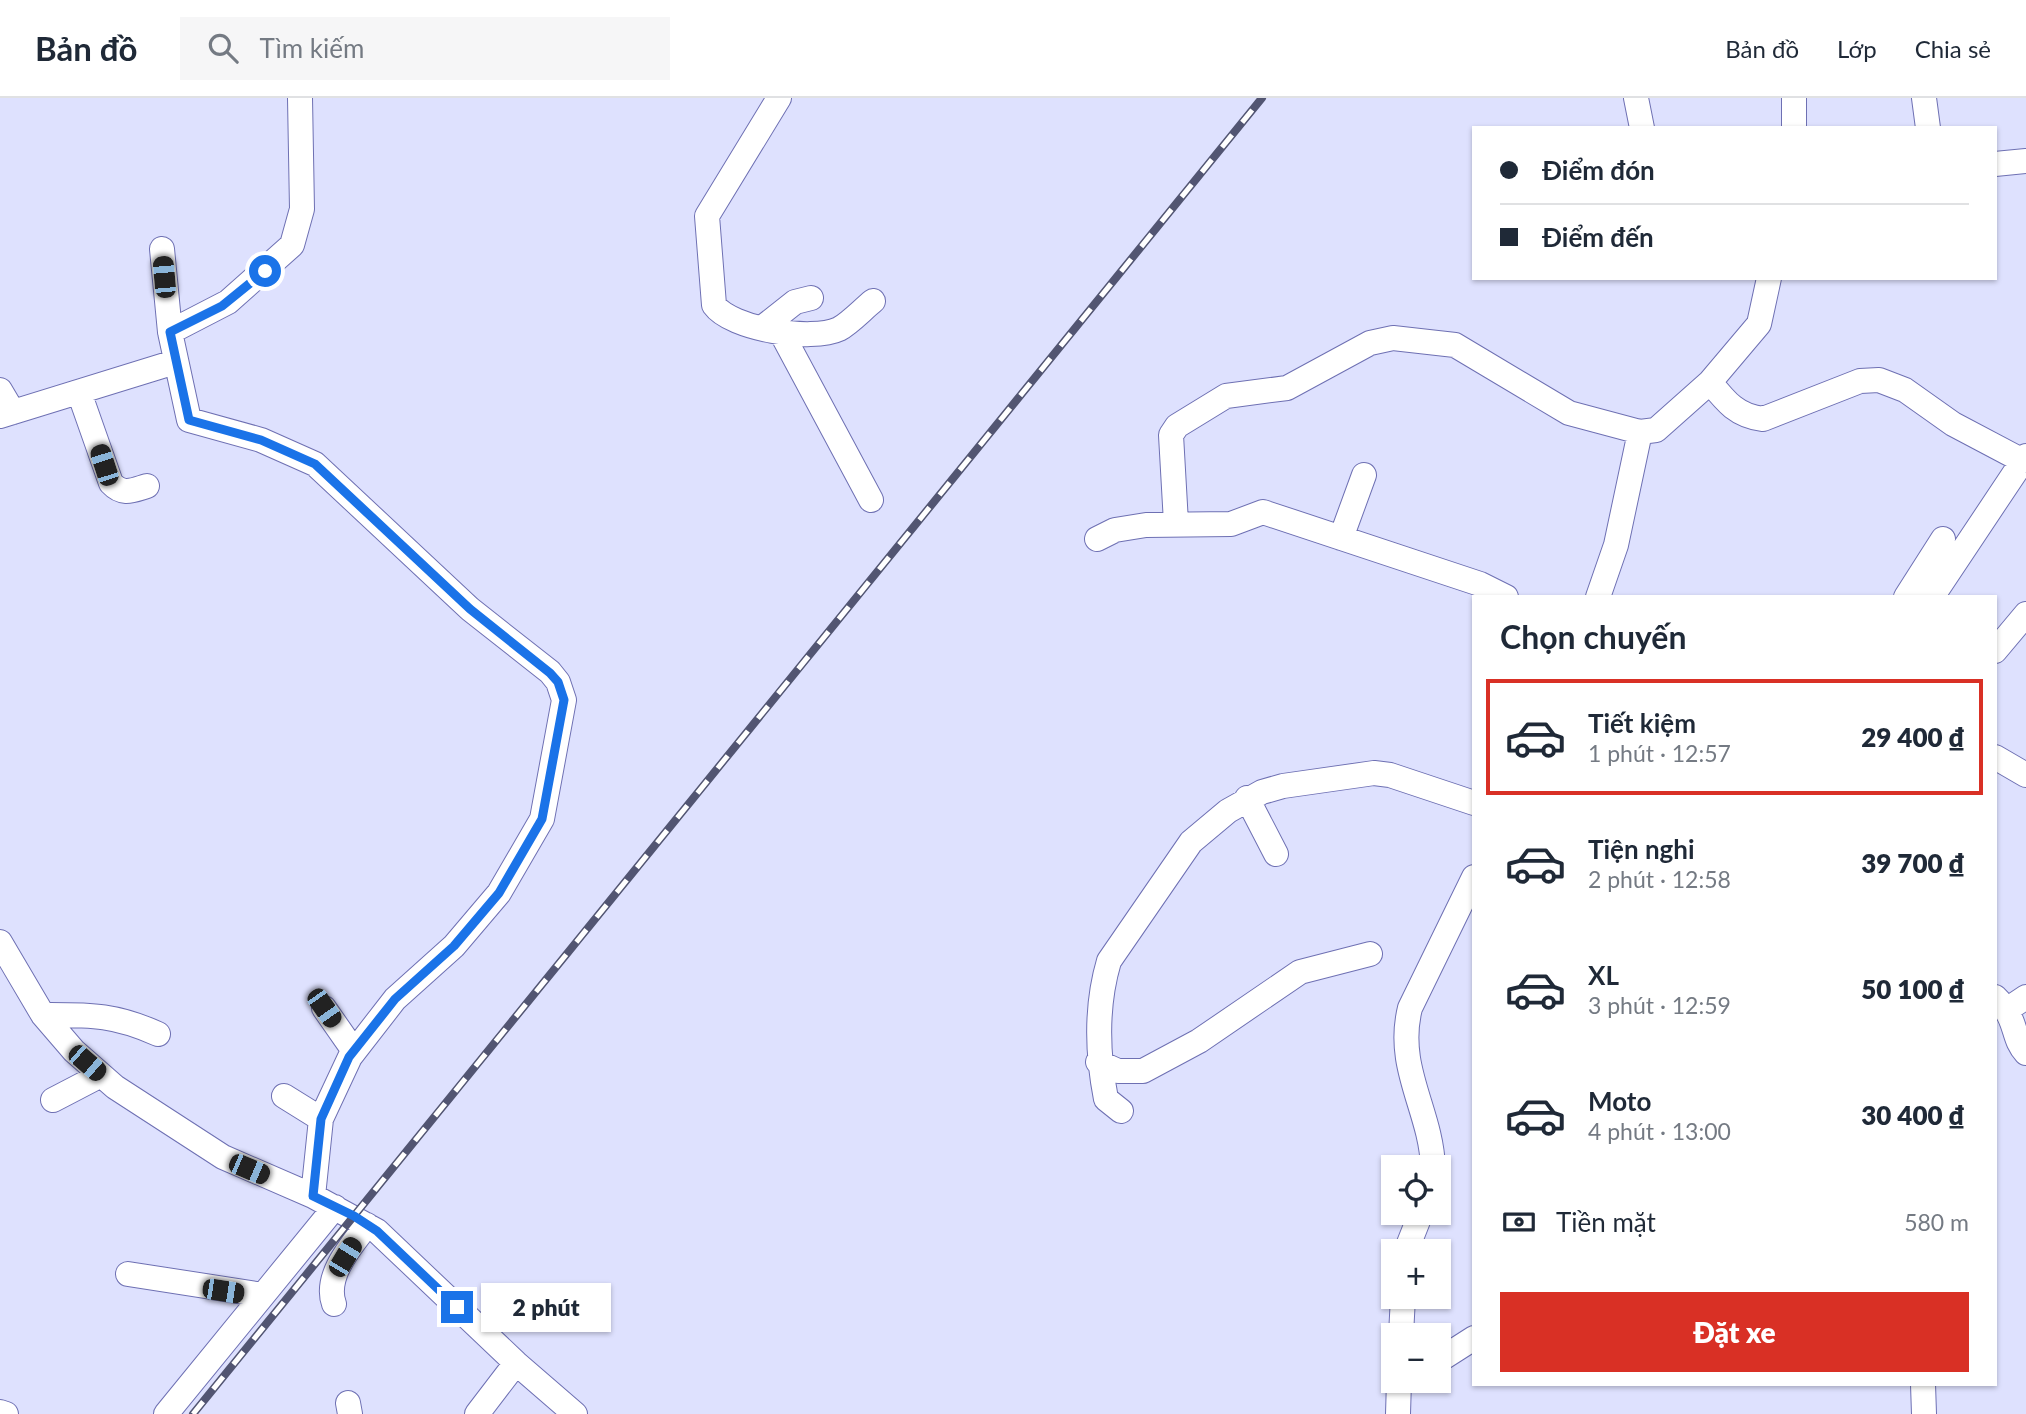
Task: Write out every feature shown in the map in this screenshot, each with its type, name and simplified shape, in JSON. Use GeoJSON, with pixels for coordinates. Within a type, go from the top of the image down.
{"type":"FeatureCollection","features":[{"type":"Feature","properties":{"kind":"street"},"geometry":{"type":"LineString","coordinates":[[0,390],[6,414],[79,392],[173,347],[292,245],[301,220],[303,198],[300,98]]}},
{"type":"Feature","properties":{"kind":"street"},"geometry":{"type":"LineString","coordinates":[[779,98],[711,205],[706,227],[714,305],[723,313],[772,331],[808,335],[839,329],[873,301]]}},
{"type":"Feature","properties":{"kind":"street"},"geometry":{"type":"LineString","coordinates":[[1636,98],[1642,126]]}},
{"type":"Feature","properties":{"kind":"street"},"geometry":{"type":"LineString","coordinates":[[1794,98],[1794,126]]}},
{"type":"Feature","properties":{"kind":"street"},"geometry":{"type":"LineString","coordinates":[[1923,98],[1928,126]]}},
{"type":"Feature","properties":{"kind":"street"},"geometry":{"type":"LineString","coordinates":[[1997,164],[2026,161]]}},
{"type":"Feature","properties":{"kind":"street"},"geometry":{"type":"LineString","coordinates":[[162,249],[173,347],[187,416],[193,423],[261,440],[315,464],[470,609],[550,673],[563,691],[564,709],[546,808],[529,843],[499,893],[460,941],[395,999],[354,1051],[321,1119],[313,1196]]}},
{"type":"Feature","properties":{"kind":"street"},"geometry":{"type":"LineString","coordinates":[[1176,523],[1171,435],[1177,426],[1226,396],[1287,388],[1382,339],[1455,345],[1561,410],[1640,432],[1663,426],[1710,382],[1759,324],[1769,280]]}},
{"type":"Feature","properties":{"kind":"street"},"geometry":{"type":"LineString","coordinates":[[772,331],[795,302],[811,298]]}},
{"type":"Feature","properties":{"kind":"street"},"geometry":{"type":"LineString","coordinates":[[772,331],[870,500]]}},
{"type":"Feature","properties":{"kind":"street"},"geometry":{"type":"LineString","coordinates":[[1710,382],[1729,407],[1747,417],[1763,419],[1860,382],[1879,380],[1905,390],[1953,424],[2024,458],[1931,585],[1910,595]]}},
{"type":"Feature","properties":{"kind":"street"},"geometry":{"type":"LineString","coordinates":[[79,392],[111,483],[118,490],[127,492],[147,486]]}},
{"type":"Feature","properties":{"kind":"street"},"geometry":{"type":"LineString","coordinates":[[1599,595],[1616,545],[1640,432]]}},
{"type":"Feature","properties":{"kind":"street"},"geometry":{"type":"LineString","coordinates":[[1341,538],[1364,475]]}},
{"type":"Feature","properties":{"kind":"street"},"geometry":{"type":"LineString","coordinates":[[1097,539],[1115,530],[1176,523],[1231,524],[1259,512],[1480,584],[1502,595]]}},
{"type":"Feature","properties":{"kind":"street"},"geometry":{"type":"LineString","coordinates":[[1931,585],[1943,540]]}},
{"type":"Feature","properties":{"kind":"street"},"geometry":{"type":"LineString","coordinates":[[1997,649],[2026,614]]}},
{"type":"Feature","properties":{"kind":"street"},"geometry":{"type":"LineString","coordinates":[[1997,758],[2026,775]]}},
{"type":"Feature","properties":{"kind":"street"},"geometry":{"type":"LineString","coordinates":[[1121,1111],[1105,1099],[1098,1062],[1102,991],[1110,961],[1191,842],[1247,799],[1283,786],[1374,774],[1390,775],[1472,802]]}},
{"type":"Feature","properties":{"kind":"street"},"geometry":{"type":"LineString","coordinates":[[1247,799],[1276,854]]}},
{"type":"Feature","properties":{"kind":"street"},"geometry":{"type":"LineString","coordinates":[[1431,1155],[1406,1061],[1406,1025],[1410,1008],[1472,881]]}},
{"type":"Feature","properties":{"kind":"street"},"geometry":{"type":"LineString","coordinates":[[0,942],[43,1015],[74,1051],[101,1075],[223,1157],[313,1196],[367,1225],[575,1414]]}},
{"type":"Feature","properties":{"kind":"street"},"geometry":{"type":"LineString","coordinates":[[1098,1062],[1118,1071],[1143,1071],[1199,1041],[1300,972],[1370,954]]}},
{"type":"Feature","properties":{"kind":"street"},"geometry":{"type":"LineString","coordinates":[[2010,1001],[2020,1046],[2026,1053]]}},
{"type":"Feature","properties":{"kind":"street"},"geometry":{"type":"LineString","coordinates":[[324,1008],[354,1051]]}},
{"type":"Feature","properties":{"kind":"street"},"geometry":{"type":"LineString","coordinates":[[43,1015],[101,1015],[127,1020],[158,1034]]}},
{"type":"Feature","properties":{"kind":"street"},"geometry":{"type":"LineString","coordinates":[[53,1100],[101,1075]]}},
{"type":"Feature","properties":{"kind":"street"},"geometry":{"type":"LineString","coordinates":[[284,1096],[321,1119]]}},
{"type":"Feature","properties":{"kind":"street"},"geometry":{"type":"LineString","coordinates":[[166,1414],[335,1207]]}},
{"type":"Feature","properties":{"kind":"street"},"geometry":{"type":"LineString","coordinates":[[334,1304],[330,1293],[335,1273],[367,1225]]}},
{"type":"Feature","properties":{"kind":"street"},"geometry":{"type":"LineString","coordinates":[[128,1274],[263,1295]]}},
{"type":"Feature","properties":{"kind":"street"},"geometry":{"type":"LineString","coordinates":[[1451,1353],[1472,1339]]}},
{"type":"Feature","properties":{"kind":"street"},"geometry":{"type":"LineString","coordinates":[[477,1414],[516,1363]]}},
{"type":"Feature","properties":{"kind":"street"},"geometry":{"type":"LineString","coordinates":[[1923,1386],[1924,1414]]}},
{"type":"Feature","properties":{"kind":"street"},"geometry":{"type":"LineString","coordinates":[[1398,1414],[1401,1393]]}},
{"type":"Feature","properties":{"kind":"street"},"geometry":{"type":"LineString","coordinates":[[0,1412],[6,1414]]}},
{"type":"Feature","properties":{"kind":"railway"},"geometry":{"type":"LineString","coordinates":[[193,1414],[1262,98]]}},
{"type":"Feature","properties":{"kind":"route"},"geometry":{"type":"LineString","coordinates":[[265,271],[222,306],[175,327],[170,332],[189,420],[261,440],[315,464],[470,609],[550,673],[563,691],[564,709],[546,808],[535,832],[504,886],[486,909],[454,946],[395,999],[349,1057],[319,1126],[313,1196],[354,1216],[377,1231],[457,1307]]}}]}
